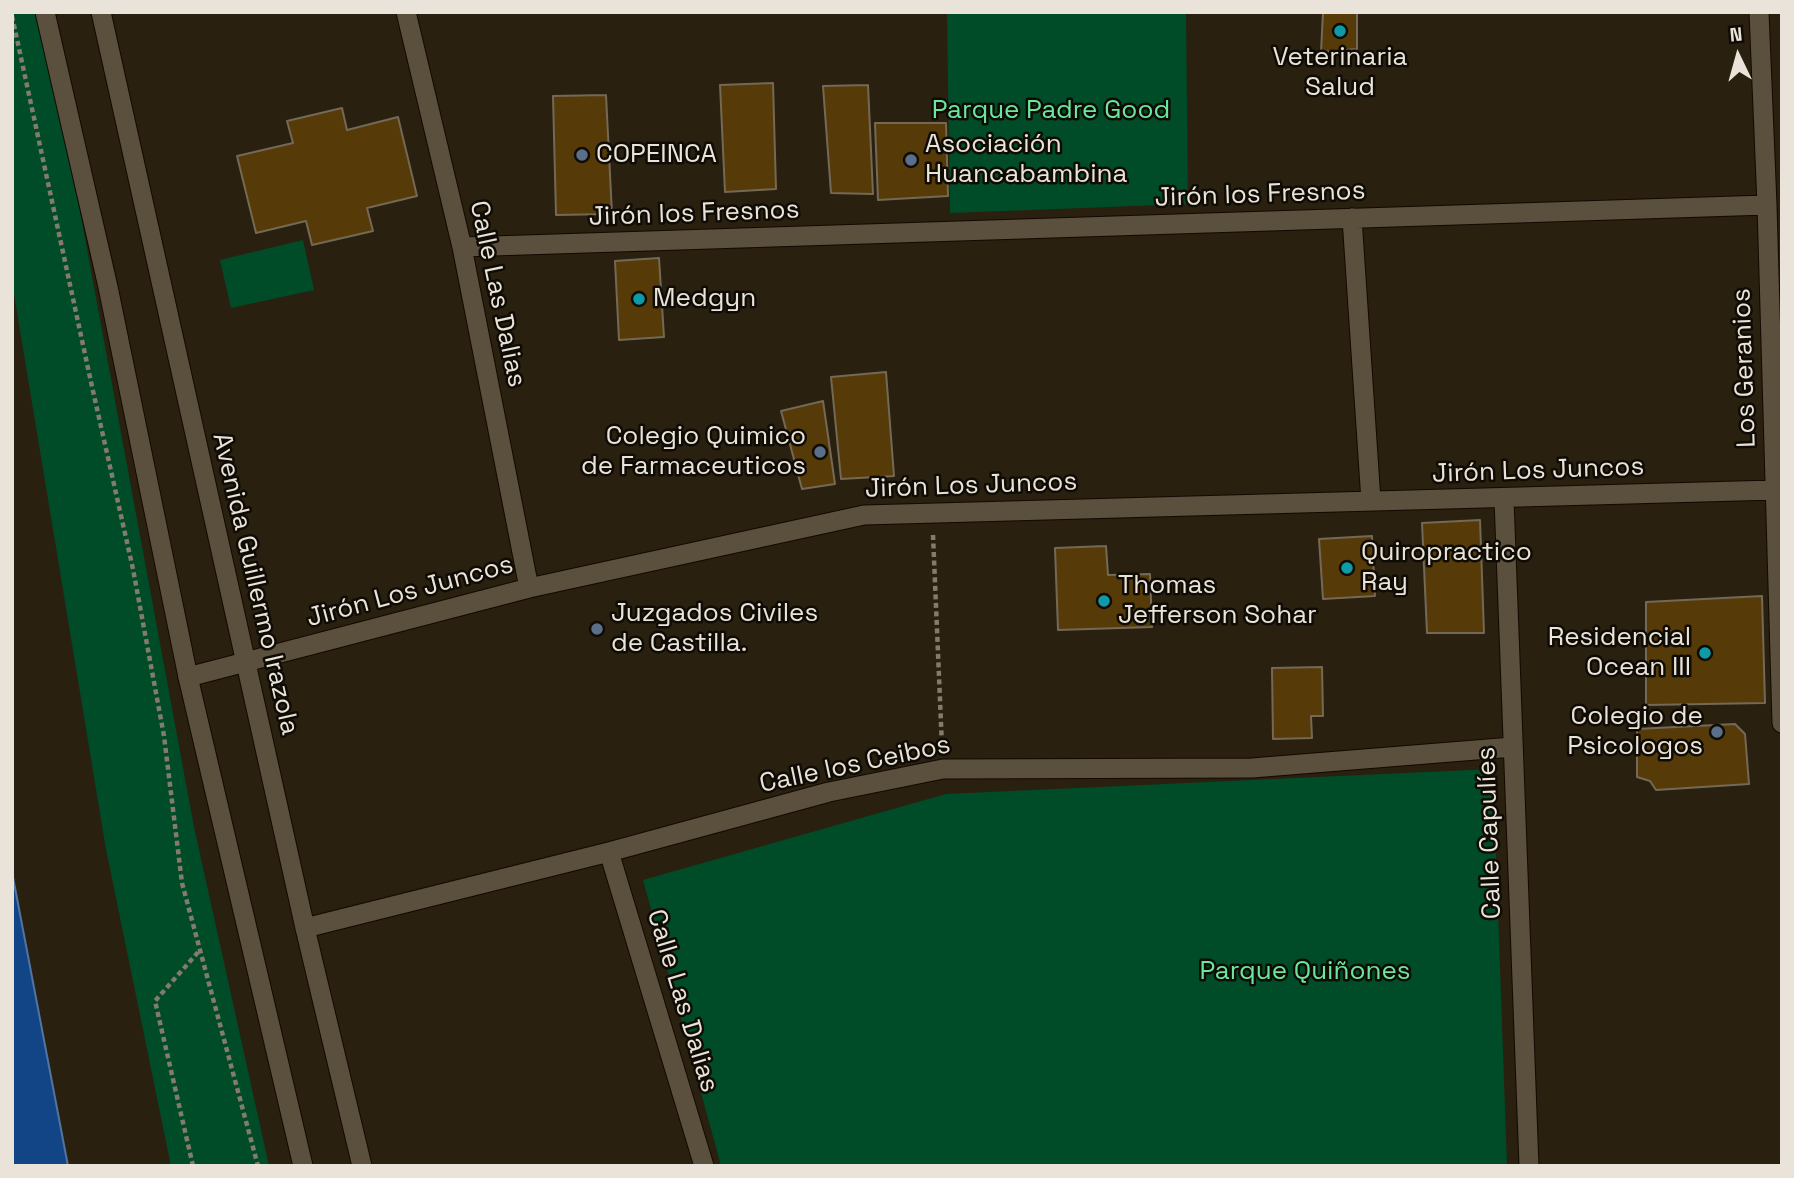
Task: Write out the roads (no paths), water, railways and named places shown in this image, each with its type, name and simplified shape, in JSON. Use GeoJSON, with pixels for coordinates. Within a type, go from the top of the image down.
{"type":"FeatureCollection","features":[{"type":"Feature","properties":{"kind":"street"},"geometry":{"type":"LineString","coordinates":[[45,12],[108,287],[188,677],[303,1166]]}},
{"type":"Feature","properties":{"kind":"street","name":"Avenida Guillermo Irazola"},"geometry":{"type":"LineString","coordinates":[[101,12],[305,928],[362,1166]]}},
{"type":"Feature","properties":{"kind":"street","name":"Calle Las Dalias"},"geometry":{"type":"LineString","coordinates":[[406,12],[462,247],[529,588]]}},
{"type":"Feature","properties":{"kind":"street","name":"Los Geranios"},"geometry":{"type":"LineString","coordinates":[[1759,12],[1782,720]]}},
{"type":"Feature","properties":{"kind":"street","name":"Jirón los Fresnos"},"geometry":{"type":"LineString","coordinates":[[462,247],[1767,205]]}},
{"type":"Feature","properties":{"kind":"street"},"geometry":{"type":"LineString","coordinates":[[1352,218],[1371,501]]}},
{"type":"Feature","properties":{"kind":"street","name":"Jirón Los Juncos"},"geometry":{"type":"LineString","coordinates":[[188,677],[529,588],[864,515],[1775,490]]}},
{"type":"Feature","properties":{"kind":"street","name":"Calle Capulíes"},"geometry":{"type":"LineString","coordinates":[[1504,499],[1529,1166]]}},
{"type":"Feature","properties":{"kind":"street","name":"Calle los Ceibos"},"geometry":{"type":"LineString","coordinates":[[305,928],[609,852],[829,792],[943,769],[1252,768],[1513,747]]}},
{"type":"Feature","properties":{"kind":"street","name":"Calle Las Dalias"},"geometry":{"type":"LineString","coordinates":[[609,852],[704,1166]]}},
{"type":"Feature","properties":{"kind":"water"},"geometry":{"type":"Polygon","coordinates":[[[12,872],[68,1166],[12,1166],[12,872]]]}},
{"type":"Feature","properties":{"kind":"place","name":"Veterinaria Salud"},"geometry":{"type":"Point","coordinates":[1340,31]}},
{"type":"Feature","properties":{"kind":"place","name":"COPEINCA"},"geometry":{"type":"Point","coordinates":[582,155]}},
{"type":"Feature","properties":{"kind":"place","name":"Asociación Huancabambina"},"geometry":{"type":"Point","coordinates":[911,160]}},
{"type":"Feature","properties":{"kind":"place","name":"Medgyn"},"geometry":{"type":"Point","coordinates":[639,299]}},
{"type":"Feature","properties":{"kind":"place","name":"Colegio Quimico de Farmaceuticos"},"geometry":{"type":"Point","coordinates":[820,452]}},
{"type":"Feature","properties":{"kind":"place","name":"Quiropractico Ray"},"geometry":{"type":"Point","coordinates":[1347,568]}},
{"type":"Feature","properties":{"kind":"place","name":"Thomas Jefferson Sohar"},"geometry":{"type":"Point","coordinates":[1104,601]}},
{"type":"Feature","properties":{"kind":"place","name":"Juzgados Civiles de Castilla."},"geometry":{"type":"Point","coordinates":[597,629]}},
{"type":"Feature","properties":{"kind":"place","name":"Residencial Ocean III"},"geometry":{"type":"Point","coordinates":[1705,653]}},
{"type":"Feature","properties":{"kind":"place","name":"Colegio de Psicologos"},"geometry":{"type":"Point","coordinates":[1717,732]}},
{"type":"Feature","properties":{"kind":"park label","name":"Parque Padre Good"},"geometry":{"type":"Point","coordinates":[1051,111]}},
{"type":"Feature","properties":{"kind":"park label","name":"Parque Quiñones"},"geometry":{"type":"Point","coordinates":[1305,972]}}]}
